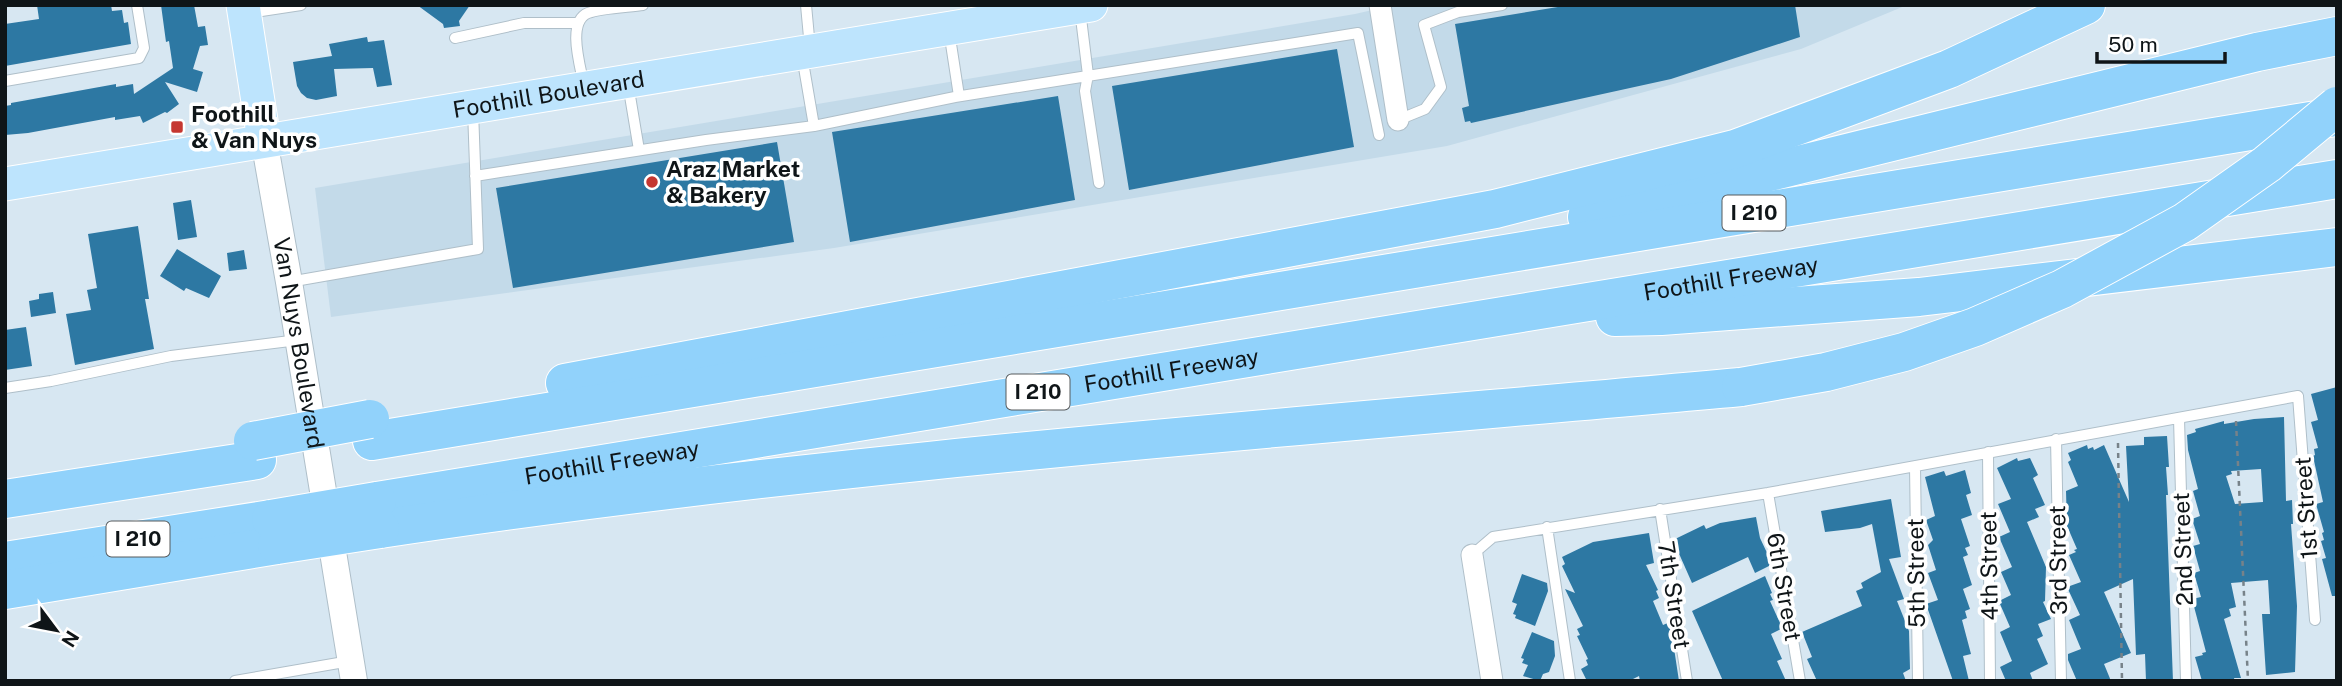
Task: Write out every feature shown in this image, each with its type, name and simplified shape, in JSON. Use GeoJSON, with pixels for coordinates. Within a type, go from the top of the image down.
{"type":"FeatureCollection","features":[{"type":"Feature","properties":{"kind":"highway"},"geometry":{"type":"LineString","coordinates":[[371,430],[1495,209],[1735,149],[1949,69],[2086,5]]}},
{"type":"Feature","properties":{"kind":"highway"},"geometry":{"type":"LineString","coordinates":[[1171,309],[1595,216],[2244,55],[2337,36]]}},
{"type":"Feature","properties":{"kind":"highway"},"geometry":{"type":"LineString","coordinates":[[379,515],[514,509],[929,461],[1741,387],[1826,372],[1904,352],[1975,327],[2062,289],[2185,222],[2267,164],[2337,106]]}},
{"type":"Feature","properties":{"kind":"highway","name":"I 210"},"geometry":{"type":"LineString","coordinates":[[5,496],[371,430],[1171,309],[2337,117]]}},
{"type":"Feature","properties":{"kind":"highway","name":"Foothill Freeway"},"geometry":{"type":"LineString","coordinates":[[5,561],[274,532],[379,515],[1562,306],[2337,179]]}},
{"type":"Feature","properties":{"kind":"highway"},"geometry":{"type":"LineString","coordinates":[[1562,306],[1616,317],[1661,316],[1919,297],[2337,247]]}},
{"type":"Feature","properties":{"kind":"highway"},"geometry":{"type":"LineString","coordinates":[[5,590],[274,532]]}},
{"type":"Feature","properties":{"kind":"main road","name":"Foothill Boulevard"},"geometry":{"type":"LineString","coordinates":[[5,184],[1085,6]]}},
{"type":"Feature","properties":{"kind":"main road","name":"Van Nuys Boulevard"},"geometry":{"type":"LineString","coordinates":[[244,9],[264,140]]}},
{"type":"Feature","properties":{"kind":"street"},"geometry":{"type":"LineString","coordinates":[[1380,5],[1398,120]]}},
{"type":"Feature","properties":{"kind":"street","name":"Van Nuys Boulevard"},"geometry":{"type":"LineString","coordinates":[[264,140],[352,671]]}},
{"type":"Feature","properties":{"kind":"street"},"geometry":{"type":"LineString","coordinates":[[1472,555],[1492,681]]}},
{"type":"Feature","properties":{"kind":"lane"},"geometry":{"type":"LineString","coordinates":[[5,81],[133,60],[143,54],[144,48],[137,5]]}},
{"type":"Feature","properties":{"kind":"lane"},"geometry":{"type":"LineString","coordinates":[[244,9],[301,5]]}},
{"type":"Feature","properties":{"kind":"lane"},"geometry":{"type":"LineString","coordinates":[[585,88],[575,32],[578,23],[587,13],[643,5]]}},
{"type":"Feature","properties":{"kind":"lane"},"geometry":{"type":"LineString","coordinates":[[806,5],[806,52],[814,126]]}},
{"type":"Feature","properties":{"kind":"lane"},"geometry":{"type":"LineString","coordinates":[[1398,120],[1425,109],[1441,87],[1424,25],[1458,12],[1502,5]]}},
{"type":"Feature","properties":{"kind":"lane"},"geometry":{"type":"LineString","coordinates":[[1085,6],[1088,75],[1085,91],[1099,183]]}},
{"type":"Feature","properties":{"kind":"lane"},"geometry":{"type":"LineString","coordinates":[[454,38],[524,23],[578,23]]}},
{"type":"Feature","properties":{"kind":"lane"},"geometry":{"type":"LineString","coordinates":[[949,29],[959,96]]}},
{"type":"Feature","properties":{"kind":"lane"},"geometry":{"type":"LineString","coordinates":[[475,176],[814,126],[959,96],[1358,33],[1379,135]]}},
{"type":"Feature","properties":{"kind":"lane"},"geometry":{"type":"LineString","coordinates":[[627,81],[639,150]]}},
{"type":"Feature","properties":{"kind":"lane"},"geometry":{"type":"LineString","coordinates":[[289,282],[478,249],[473,107]]}},
{"type":"Feature","properties":{"kind":"lane"},"geometry":{"type":"LineString","coordinates":[[5,388],[171,356],[298,340]]}},
{"type":"Feature","properties":{"kind":"lane","name":"1st Street"},"geometry":{"type":"LineString","coordinates":[[2236,407],[2298,396],[2315,620]]}},
{"type":"Feature","properties":{"kind":"lane"},"geometry":{"type":"LineString","coordinates":[[1472,555],[1493,537],[1768,493],[2236,407]]}},
{"type":"Feature","properties":{"kind":"lane","name":"2nd Street"},"geometry":{"type":"LineString","coordinates":[[2179,418],[2186,681]]}},
{"type":"Feature","properties":{"kind":"lane","name":"3rd Street"},"geometry":{"type":"LineString","coordinates":[[2056,439],[2060,681]]}},
{"type":"Feature","properties":{"kind":"lane","name":"4th Street"},"geometry":{"type":"LineString","coordinates":[[1988,452],[1990,681]]}},
{"type":"Feature","properties":{"kind":"lane","name":"5th Street"},"geometry":{"type":"LineString","coordinates":[[1915,466],[1918,681]]}},
{"type":"Feature","properties":{"kind":"lane","name":"6th Street"},"geometry":{"type":"LineString","coordinates":[[1768,493],[1800,681]]}},
{"type":"Feature","properties":{"kind":"lane","name":"7th Street"},"geometry":{"type":"LineString","coordinates":[[1660,509],[1687,681]]}},
{"type":"Feature","properties":{"kind":"lane"},"geometry":{"type":"LineString","coordinates":[[1547,527],[1570,681]]}},
{"type":"Feature","properties":{"kind":"lane"},"geometry":{"type":"LineString","coordinates":[[235,681],[352,671]]}},
{"type":"Feature","properties":{"kind":"path"},"geometry":{"type":"LineString","coordinates":[[2236,407],[2248,681]]}},
{"type":"Feature","properties":{"kind":"path"},"geometry":{"type":"LineString","coordinates":[[2118,428],[2122,681]]}},
{"type":"Feature","properties":{"kind":"shaded area"},"geometry":{"type":"Polygon","coordinates":[[[1394,5],[1907,5],[1801,49],[1447,146],[834,248],[331,317],[315,188],[1355,14],[1394,5]]]}},
{"type":"Feature","properties":{"kind":"building"},"geometry":{"type":"Polygon","coordinates":[[[37,5],[111,5],[112,11],[122,10],[124,23],[128,22],[131,44],[5,66],[5,24],[39,19],[37,5]]]}},
{"type":"Feature","properties":{"kind":"building"},"geometry":{"type":"Polygon","coordinates":[[[161,5],[194,5],[198,27],[205,26],[208,45],[200,46],[193,69],[203,72],[197,92],[165,82],[179,104],[167,113],[143,123],[140,116],[115,120],[115,117],[5,135],[5,106],[11,103],[116,84],[116,87],[133,84],[134,94],[173,68],[161,5]]]}},
{"type":"Feature","properties":{"kind":"building"},"geometry":{"type":"Polygon","coordinates":[[[417,5],[470,5],[459,21],[460,26],[444,28],[443,24],[417,5]]]}},
{"type":"Feature","properties":{"kind":"building"},"geometry":{"type":"Polygon","coordinates":[[[1570,5],[1795,5],[1800,37],[1671,79],[1471,123],[1465,122],[1462,108],[1469,106],[1455,24],[1570,5]]]}},
{"type":"Feature","properties":{"kind":"building"},"geometry":{"type":"Polygon","coordinates":[[[367,37],[368,42],[384,40],[392,85],[377,87],[373,68],[334,69],[337,96],[316,100],[301,93],[297,86],[293,62],[332,56],[329,44],[367,37]]]}},
{"type":"Feature","properties":{"kind":"building"},"geometry":{"type":"Polygon","coordinates":[[[1337,49],[1354,147],[1129,190],[1112,86],[1337,49]]]}},
{"type":"Feature","properties":{"kind":"building"},"geometry":{"type":"Polygon","coordinates":[[[1058,96],[1075,200],[850,242],[832,132],[1058,96]]]}},
{"type":"Feature","properties":{"kind":"building"},"geometry":{"type":"Polygon","coordinates":[[[777,142],[794,242],[513,288],[496,188],[777,142]]]}},
{"type":"Feature","properties":{"kind":"building"},"geometry":{"type":"Polygon","coordinates":[[[191,200],[197,237],[178,240],[173,203],[191,200]]]}},
{"type":"Feature","properties":{"kind":"building"},"geometry":{"type":"Polygon","coordinates":[[[138,226],[149,299],[145,299],[154,349],[75,365],[66,314],[91,310],[87,290],[97,288],[88,234],[138,226]]]}},
{"type":"Feature","properties":{"kind":"building"},"geometry":{"type":"Polygon","coordinates":[[[177,249],[221,276],[209,298],[186,288],[184,291],[160,276],[177,249]]]}},
{"type":"Feature","properties":{"kind":"building"},"geometry":{"type":"Polygon","coordinates":[[[244,250],[247,269],[229,271],[227,253],[244,250]]]}},
{"type":"Feature","properties":{"kind":"building"},"geometry":{"type":"Polygon","coordinates":[[[53,292],[56,313],[31,317],[29,301],[39,299],[39,294],[53,292]]]}},
{"type":"Feature","properties":{"kind":"building"},"geometry":{"type":"Polygon","coordinates":[[[26,327],[32,366],[5,370],[5,330],[26,327]]]}},
{"type":"Feature","properties":{"kind":"building"},"geometry":{"type":"Polygon","coordinates":[[[2337,387],[2337,596],[2332,596],[2322,559],[2326,558],[2321,541],[2324,540],[2324,532],[2316,504],[2323,502],[2313,456],[2314,449],[2318,448],[2311,422],[2318,420],[2311,394],[2337,387]]]}},
{"type":"Feature","properties":{"kind":"building"},"geometry":{"type":"Polygon","coordinates":[[[2284,417],[2286,501],[2292,500],[2291,524],[2297,606],[2295,672],[2266,675],[2262,614],[2270,614],[2268,580],[2231,583],[2236,607],[2229,609],[2231,616],[2224,619],[2241,678],[2234,678],[2235,681],[2202,681],[2195,657],[2206,652],[2192,599],[2201,597],[2194,573],[2200,571],[2193,546],[2200,544],[2192,519],[2200,516],[2193,491],[2198,489],[2187,435],[2196,432],[2195,429],[2224,421],[2224,424],[2284,417]],[[2261,469],[2231,471],[2232,474],[2226,476],[2235,504],[2263,502],[2261,469]]]}},
{"type":"Feature","properties":{"kind":"building"},"geometry":{"type":"Polygon","coordinates":[[[2167,436],[2169,467],[2166,467],[2166,495],[2173,681],[2146,681],[2145,654],[2136,655],[2133,579],[2104,592],[2131,653],[2104,664],[2111,681],[2077,681],[2068,654],[2081,649],[2069,620],[2080,615],[2067,587],[2081,582],[2069,555],[2077,549],[2067,526],[2066,491],[2078,486],[2068,462],[2071,460],[2068,453],[2087,445],[2088,449],[2093,447],[2094,450],[2104,445],[2129,502],[2126,446],[2144,445],[2144,437],[2167,436]]]}},
{"type":"Feature","properties":{"kind":"building"},"geometry":{"type":"Polygon","coordinates":[[[2017,458],[2018,461],[2030,458],[2038,475],[2033,478],[2045,505],[2035,509],[2039,517],[2027,522],[2046,567],[2043,602],[2051,619],[2038,624],[2043,636],[2037,639],[2048,664],[2030,673],[2033,681],[2006,681],[2000,667],[2012,661],[2000,632],[2010,627],[2000,604],[2001,600],[2011,595],[2001,572],[2012,567],[1999,537],[2010,532],[1998,504],[2011,499],[1997,468],[2017,458]]]}},
{"type":"Feature","properties":{"kind":"building"},"geometry":{"type":"Polygon","coordinates":[[[1965,470],[1971,493],[1966,495],[1972,515],[1961,519],[1970,546],[1965,548],[1968,555],[1963,557],[1972,585],[1963,589],[1970,609],[1965,611],[1967,618],[1962,620],[1971,654],[1963,656],[1969,681],[1953,681],[1926,604],[1938,600],[1928,573],[1936,570],[1928,545],[1933,540],[1926,520],[1935,516],[1925,477],[1944,471],[1946,476],[1965,470]]]}},
{"type":"Feature","properties":{"kind":"building"},"geometry":{"type":"Polygon","coordinates":[[[1891,499],[1901,557],[1889,559],[1904,599],[1897,601],[1909,631],[1910,669],[1903,673],[1906,681],[1817,681],[1807,659],[1812,657],[1802,632],[1862,606],[1856,591],[1863,588],[1861,583],[1881,572],[1872,524],[1825,532],[1821,511],[1891,499]]]}},
{"type":"Feature","properties":{"kind":"building"},"geometry":{"type":"Polygon","coordinates":[[[1756,517],[1760,538],[1771,565],[1755,573],[1748,557],[1692,583],[1673,540],[1704,525],[1706,529],[1720,523],[1756,517]]]}},
{"type":"Feature","properties":{"kind":"building"},"geometry":{"type":"Polygon","coordinates":[[[1649,533],[1654,563],[1646,565],[1659,598],[1653,601],[1663,625],[1670,622],[1679,681],[1640,681],[1639,676],[1629,681],[1587,681],[1581,669],[1588,665],[1588,659],[1577,636],[1580,635],[1577,629],[1583,626],[1565,589],[1575,593],[1562,566],[1565,564],[1562,557],[1593,542],[1649,533]]]}},
{"type":"Feature","properties":{"kind":"building"},"geometry":{"type":"Polygon","coordinates":[[[1522,574],[1547,583],[1548,591],[1535,626],[1515,618],[1516,615],[1513,614],[1517,604],[1512,602],[1522,574]]]}},
{"type":"Feature","properties":{"kind":"building"},"geometry":{"type":"Polygon","coordinates":[[[1765,576],[1772,593],[1770,594],[1773,600],[1770,601],[1781,629],[1771,634],[1782,659],[1777,661],[1786,681],[1723,681],[1692,611],[1765,576]]]}},
{"type":"Feature","properties":{"kind":"building"},"geometry":{"type":"Polygon","coordinates":[[[1532,632],[1554,641],[1555,656],[1549,672],[1543,674],[1540,681],[1523,676],[1528,665],[1522,663],[1524,659],[1521,658],[1532,632]]]}},
{"type":"Feature","properties":{"kind":"place","name":"Foothill & Van Nuys"},"geometry":{"type":"Point","coordinates":[177,127]}},
{"type":"Feature","properties":{"kind":"place","name":"Araz Market & Bakery"},"geometry":{"type":"Point","coordinates":[652,182]}}]}
